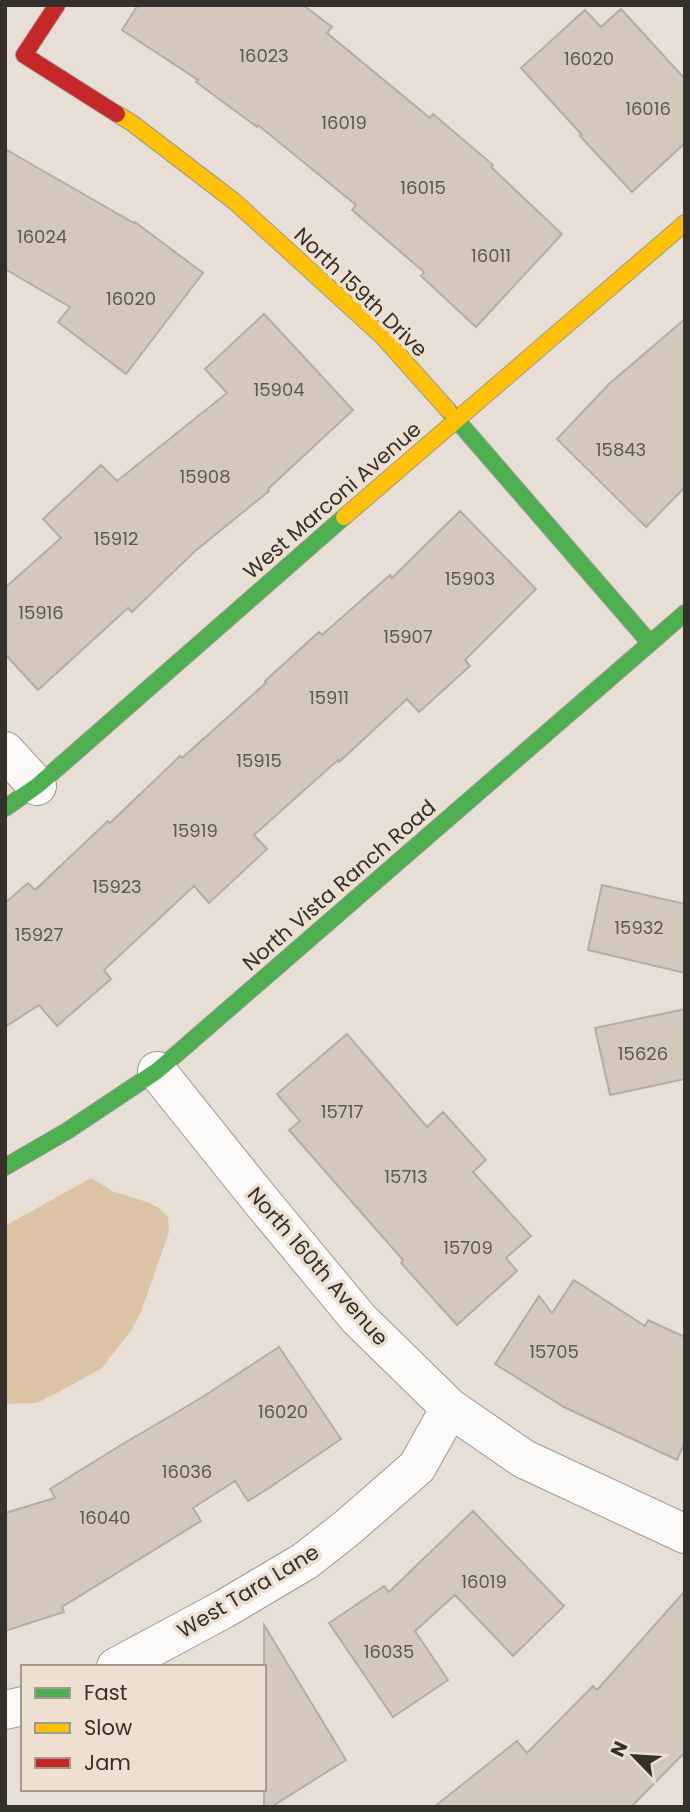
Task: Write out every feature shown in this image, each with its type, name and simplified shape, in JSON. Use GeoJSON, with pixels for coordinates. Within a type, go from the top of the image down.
{"type":"FeatureCollection","features":[{"type":"Feature","properties":{"kind":"street","name":"North 159th Drive"},"geometry":{"type":"LineString","coordinates":[[57,5],[24,55],[132,122],[235,202],[382,336],[650,643]]}},
{"type":"Feature","properties":{"kind":"street","name":"West Marconi Avenue"},"geometry":{"type":"LineString","coordinates":[[5,808],[37,786],[456,419],[685,223]]}},
{"type":"Feature","properties":{"kind":"street","name":"North Vista Ranch Road"},"geometry":{"type":"LineString","coordinates":[[5,1167],[67,1131],[157,1071],[685,613]]}},
{"type":"Feature","properties":{"kind":"street"},"geometry":{"type":"LineString","coordinates":[[5,751],[37,786]]}},
{"type":"Feature","properties":{"kind":"street","name":"North 160th Avenue"},"geometry":{"type":"LineString","coordinates":[[157,1071],[359,1319],[450,1408],[524,1459],[685,1534]]}},
{"type":"Feature","properties":{"kind":"street","name":"West Tara Lane"},"geometry":{"type":"LineString","coordinates":[[120,1665],[306,1561],[417,1467],[450,1408]]}},
{"type":"Feature","properties":{"kind":"shaded area"},"geometry":{"type":"Polygon","coordinates":[[[91,1178],[114,1192],[159,1208],[168,1217],[169,1232],[141,1312],[132,1329],[102,1368],[37,1403],[5,1404],[5,1226],[91,1178]]]}},
{"type":"Feature","properties":{"kind":"building"},"geometry":{"type":"Polygon","coordinates":[[[138,5],[303,5],[332,27],[327,33],[430,118],[433,114],[493,165],[491,167],[562,234],[476,327],[421,276],[424,272],[352,210],[356,205],[258,125],[257,127],[196,82],[198,80],[122,30],[138,5]]]}},
{"type":"Feature","properties":{"kind":"building"},"geometry":{"type":"Polygon","coordinates":[[[621,9],[685,79],[685,143],[632,192],[521,68],[585,10],[601,27],[621,9]]]}},
{"type":"Feature","properties":{"kind":"building"},"geometry":{"type":"Polygon","coordinates":[[[5,149],[135,222],[203,273],[126,374],[58,322],[70,307],[5,269],[5,149]]]}},
{"type":"Feature","properties":{"kind":"building"},"geometry":{"type":"Polygon","coordinates":[[[264,314],[353,410],[268,489],[269,491],[194,552],[132,612],[128,608],[38,690],[5,654],[5,588],[61,538],[43,519],[101,465],[117,481],[227,393],[205,369],[264,314]]]}},
{"type":"Feature","properties":{"kind":"building"},"geometry":{"type":"Polygon","coordinates":[[[685,319],[685,487],[646,527],[557,439],[609,384],[685,319]]]}},
{"type":"Feature","properties":{"kind":"building"},"geometry":{"type":"Polygon","coordinates":[[[460,511],[536,589],[465,660],[470,666],[419,712],[407,699],[254,835],[267,849],[209,903],[194,886],[104,970],[111,979],[57,1026],[39,1005],[5,1027],[5,903],[28,883],[35,890],[180,756],[182,758],[266,683],[265,681],[319,632],[322,635],[390,575],[392,578],[460,511]]]}},
{"type":"Feature","properties":{"kind":"building"},"geometry":{"type":"Polygon","coordinates":[[[602,885],[685,904],[685,973],[588,950],[602,885]]]}},
{"type":"Feature","properties":{"kind":"building"},"geometry":{"type":"Polygon","coordinates":[[[685,1009],[685,1079],[610,1095],[595,1028],[685,1009]]]}},
{"type":"Feature","properties":{"kind":"building"},"geometry":{"type":"Polygon","coordinates":[[[347,1034],[427,1127],[443,1112],[486,1160],[473,1172],[531,1236],[506,1258],[517,1271],[457,1325],[289,1130],[300,1121],[277,1094],[347,1034]]]}},
{"type":"Feature","properties":{"kind":"building"},"geometry":{"type":"Polygon","coordinates":[[[574,1280],[645,1326],[648,1320],[685,1337],[685,1442],[677,1460],[564,1407],[495,1364],[539,1296],[552,1313],[574,1280]]]}},
{"type":"Feature","properties":{"kind":"building"},"geometry":{"type":"Polygon","coordinates":[[[279,1347],[341,1439],[248,1501],[235,1481],[193,1508],[201,1521],[62,1607],[64,1612],[5,1631],[5,1513],[55,1498],[50,1489],[201,1398],[279,1347]]]}},
{"type":"Feature","properties":{"kind":"building"},"geometry":{"type":"Polygon","coordinates":[[[473,1511],[564,1606],[513,1656],[455,1595],[415,1631],[448,1680],[393,1717],[329,1623],[384,1586],[389,1592],[473,1511]]]}},
{"type":"Feature","properties":{"kind":"building"},"geometry":{"type":"Polygon","coordinates":[[[685,1591],[685,1752],[631,1807],[434,1807],[517,1741],[527,1753],[593,1686],[597,1690],[685,1591]]]}},
{"type":"Feature","properties":{"kind":"building"},"geometry":{"type":"Polygon","coordinates":[[[264,1625],[346,1760],[271,1807],[264,1807],[264,1625]]]}},
{"type":"Feature","properties":{"kind":"traffic: fast"},"geometry":{"type":"LineString","coordinates":[[448,410],[650,643]]}},
{"type":"Feature","properties":{"kind":"traffic: fast"},"geometry":{"type":"LineString","coordinates":[[5,808],[37,786],[344,517]]}},
{"type":"Feature","properties":{"kind":"traffic: fast"},"geometry":{"type":"LineString","coordinates":[[5,1167],[67,1131],[157,1071],[685,613]]}},
{"type":"Feature","properties":{"kind":"traffic: slow"},"geometry":{"type":"LineString","coordinates":[[117,114],[235,202],[382,336],[448,410]]}},
{"type":"Feature","properties":{"kind":"traffic: slow"},"geometry":{"type":"LineString","coordinates":[[344,517],[685,223]]}},
{"type":"Feature","properties":{"kind":"traffic: jam"},"geometry":{"type":"LineString","coordinates":[[57,5],[24,55],[117,114]]}}]}
